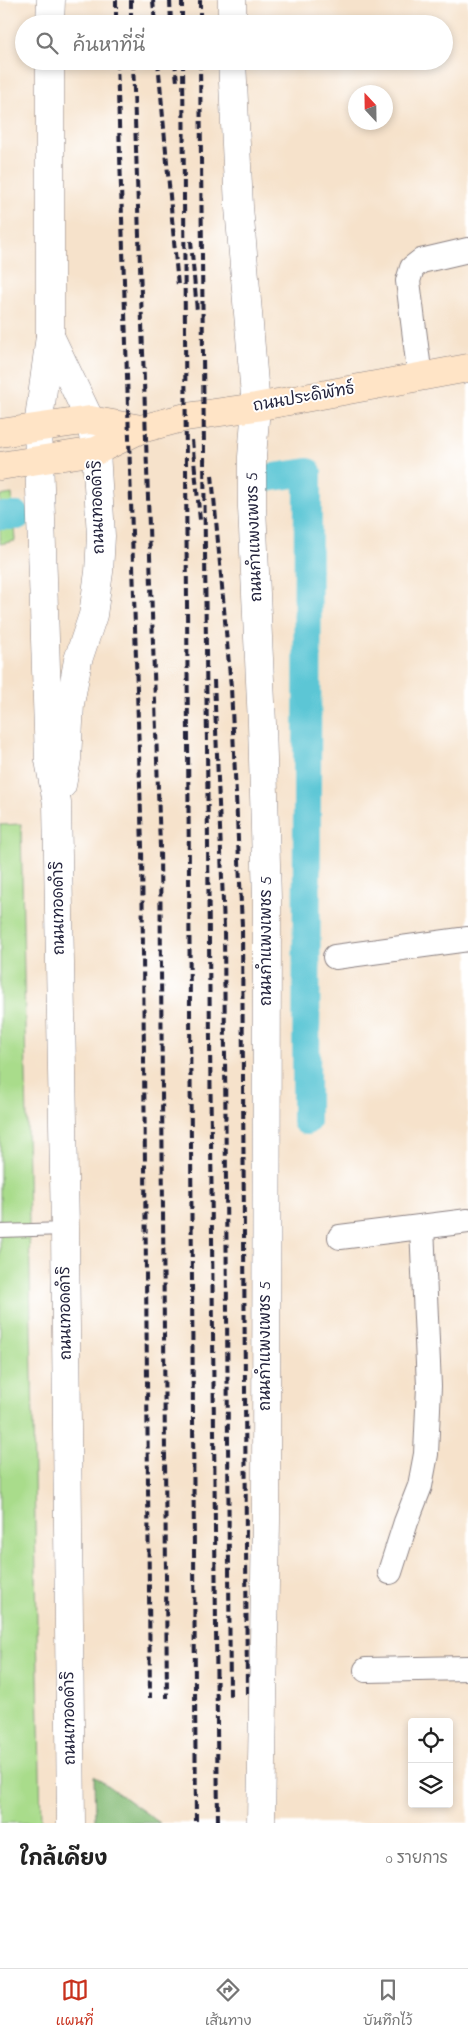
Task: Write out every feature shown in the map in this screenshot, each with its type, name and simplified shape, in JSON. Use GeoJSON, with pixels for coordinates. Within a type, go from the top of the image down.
{"type":"FeatureCollection","features":[{"type":"Feature","properties":{"kind":"main road","name":"ถนนประดิพัทธ์"},"geometry":{"type":"LineString","coordinates":[[0,466],[96,451],[141,429],[186,417],[256,407],[468,368]]}},
{"type":"Feature","properties":{"kind":"main road","name":"ถนนประดิพัทธ์"},"geometry":{"type":"LineString","coordinates":[[0,433],[90,420],[141,429]]}},
{"type":"Feature","properties":{"kind":"street"},"geometry":{"type":"LineString","coordinates":[[50,0],[50,15]]}},
{"type":"Feature","properties":{"kind":"street"},"geometry":{"type":"LineString","coordinates":[[232,0],[232,15]]}},
{"type":"Feature","properties":{"kind":"street","name":"ถนนเทอดดำริ"},"geometry":{"type":"LineString","coordinates":[[50,70],[50,336],[38,427],[49,760],[57,803],[65,1229],[71,1823]]}},
{"type":"Feature","properties":{"kind":"street","name":"ถนนกำแพงเพชร 5"},"geometry":{"type":"LineString","coordinates":[[232,70],[239,208],[256,407],[252,457],[252,507],[262,724],[267,899],[266,1521],[262,1823]]}},
{"type":"Feature","properties":{"kind":"street"},"geometry":{"type":"LineString","coordinates":[[420,378],[408,282],[412,268],[422,260],[468,250]]}},
{"type":"Feature","properties":{"kind":"street","name":"ถนนเทอดดำริ"},"geometry":{"type":"LineString","coordinates":[[50,336],[90,420],[96,451],[101,536],[99,572],[93,615],[78,660],[70,704],[67,759],[57,803]]}},
{"type":"Feature","properties":{"kind":"street"},"geometry":{"type":"LineString","coordinates":[[335,957],[468,939]]}},
{"type":"Feature","properties":{"kind":"street"},"geometry":{"type":"LineString","coordinates":[[340,1237],[468,1221]]}},
{"type":"Feature","properties":{"kind":"street"},"geometry":{"type":"LineString","coordinates":[[390,1572],[420,1486],[426,1454],[429,1386],[422,1227]]}},
{"type":"Feature","properties":{"kind":"street"},"geometry":{"type":"LineString","coordinates":[[366,1670],[468,1668]]}},
{"type":"Feature","properties":{"kind":"lane"},"geometry":{"type":"LineString","coordinates":[[0,1231],[65,1229]]}},
{"type":"Feature","properties":{"kind":"green space"},"geometry":{"type":"Polygon","coordinates":[[[12,494],[15,541],[0,544],[0,496],[12,494]]]}},
{"type":"Feature","properties":{"kind":"green space"},"geometry":{"type":"Polygon","coordinates":[[[21,824],[41,1823],[0,1823],[0,825],[21,824]]]}},
{"type":"Feature","properties":{"kind":"green space"},"geometry":{"type":"Polygon","coordinates":[[[94,1776],[160,1823],[95,1823],[94,1776]]]}},
{"type":"Feature","properties":{"kind":"waterway"},"geometry":{"type":"LineString","coordinates":[[267,478],[308,472],[306,1121]]}},
{"type":"Feature","properties":{"kind":"waterway"},"geometry":{"type":"LineString","coordinates":[[0,516],[17,516]]}},
{"type":"Feature","properties":{"kind":"railway"},"geometry":{"type":"LineString","coordinates":[[116,0],[116,15]]}},
{"type":"Feature","properties":{"kind":"railway"},"geometry":{"type":"LineString","coordinates":[[131,0],[131,15]]}},
{"type":"Feature","properties":{"kind":"railway"},"geometry":{"type":"LineString","coordinates":[[153,0],[154,15]]}},
{"type":"Feature","properties":{"kind":"railway"},"geometry":{"type":"LineString","coordinates":[[170,0],[171,15]]}},
{"type":"Feature","properties":{"kind":"railway"},"geometry":{"type":"LineString","coordinates":[[182,0],[182,15]]}},
{"type":"Feature","properties":{"kind":"railway"},"geometry":{"type":"LineString","coordinates":[[200,0],[200,15]]}},
{"type":"Feature","properties":{"kind":"railway"},"geometry":{"type":"LineString","coordinates":[[117,70],[142,847],[150,1698]]}},
{"type":"Feature","properties":{"kind":"railway"},"geometry":{"type":"LineString","coordinates":[[133,70],[160,847],[167,1698]]}},
{"type":"Feature","properties":{"kind":"railway"},"geometry":{"type":"LineString","coordinates":[[159,70],[178,286]]}},
{"type":"Feature","properties":{"kind":"railway"},"geometry":{"type":"LineString","coordinates":[[176,70],[177,82]]}},
{"type":"Feature","properties":{"kind":"railway"},"geometry":{"type":"LineString","coordinates":[[183,70],[196,1823]]}},
{"type":"Feature","properties":{"kind":"railway"},"geometry":{"type":"LineString","coordinates":[[200,70],[218,1823]]}},
{"type":"Feature","properties":{"kind":"railway"},"geometry":{"type":"LineString","coordinates":[[191,241],[197,311]]}},
{"type":"Feature","properties":{"kind":"railway"},"geometry":{"type":"LineString","coordinates":[[192,440],[200,520]]}},
{"type":"Feature","properties":{"kind":"railway"},"geometry":{"type":"LineString","coordinates":[[212,475],[231,687],[242,926],[247,1697]]}},
{"type":"Feature","properties":{"kind":"railway"},"geometry":{"type":"LineString","coordinates":[[214,680],[224,927],[230,1697]]}}]}
